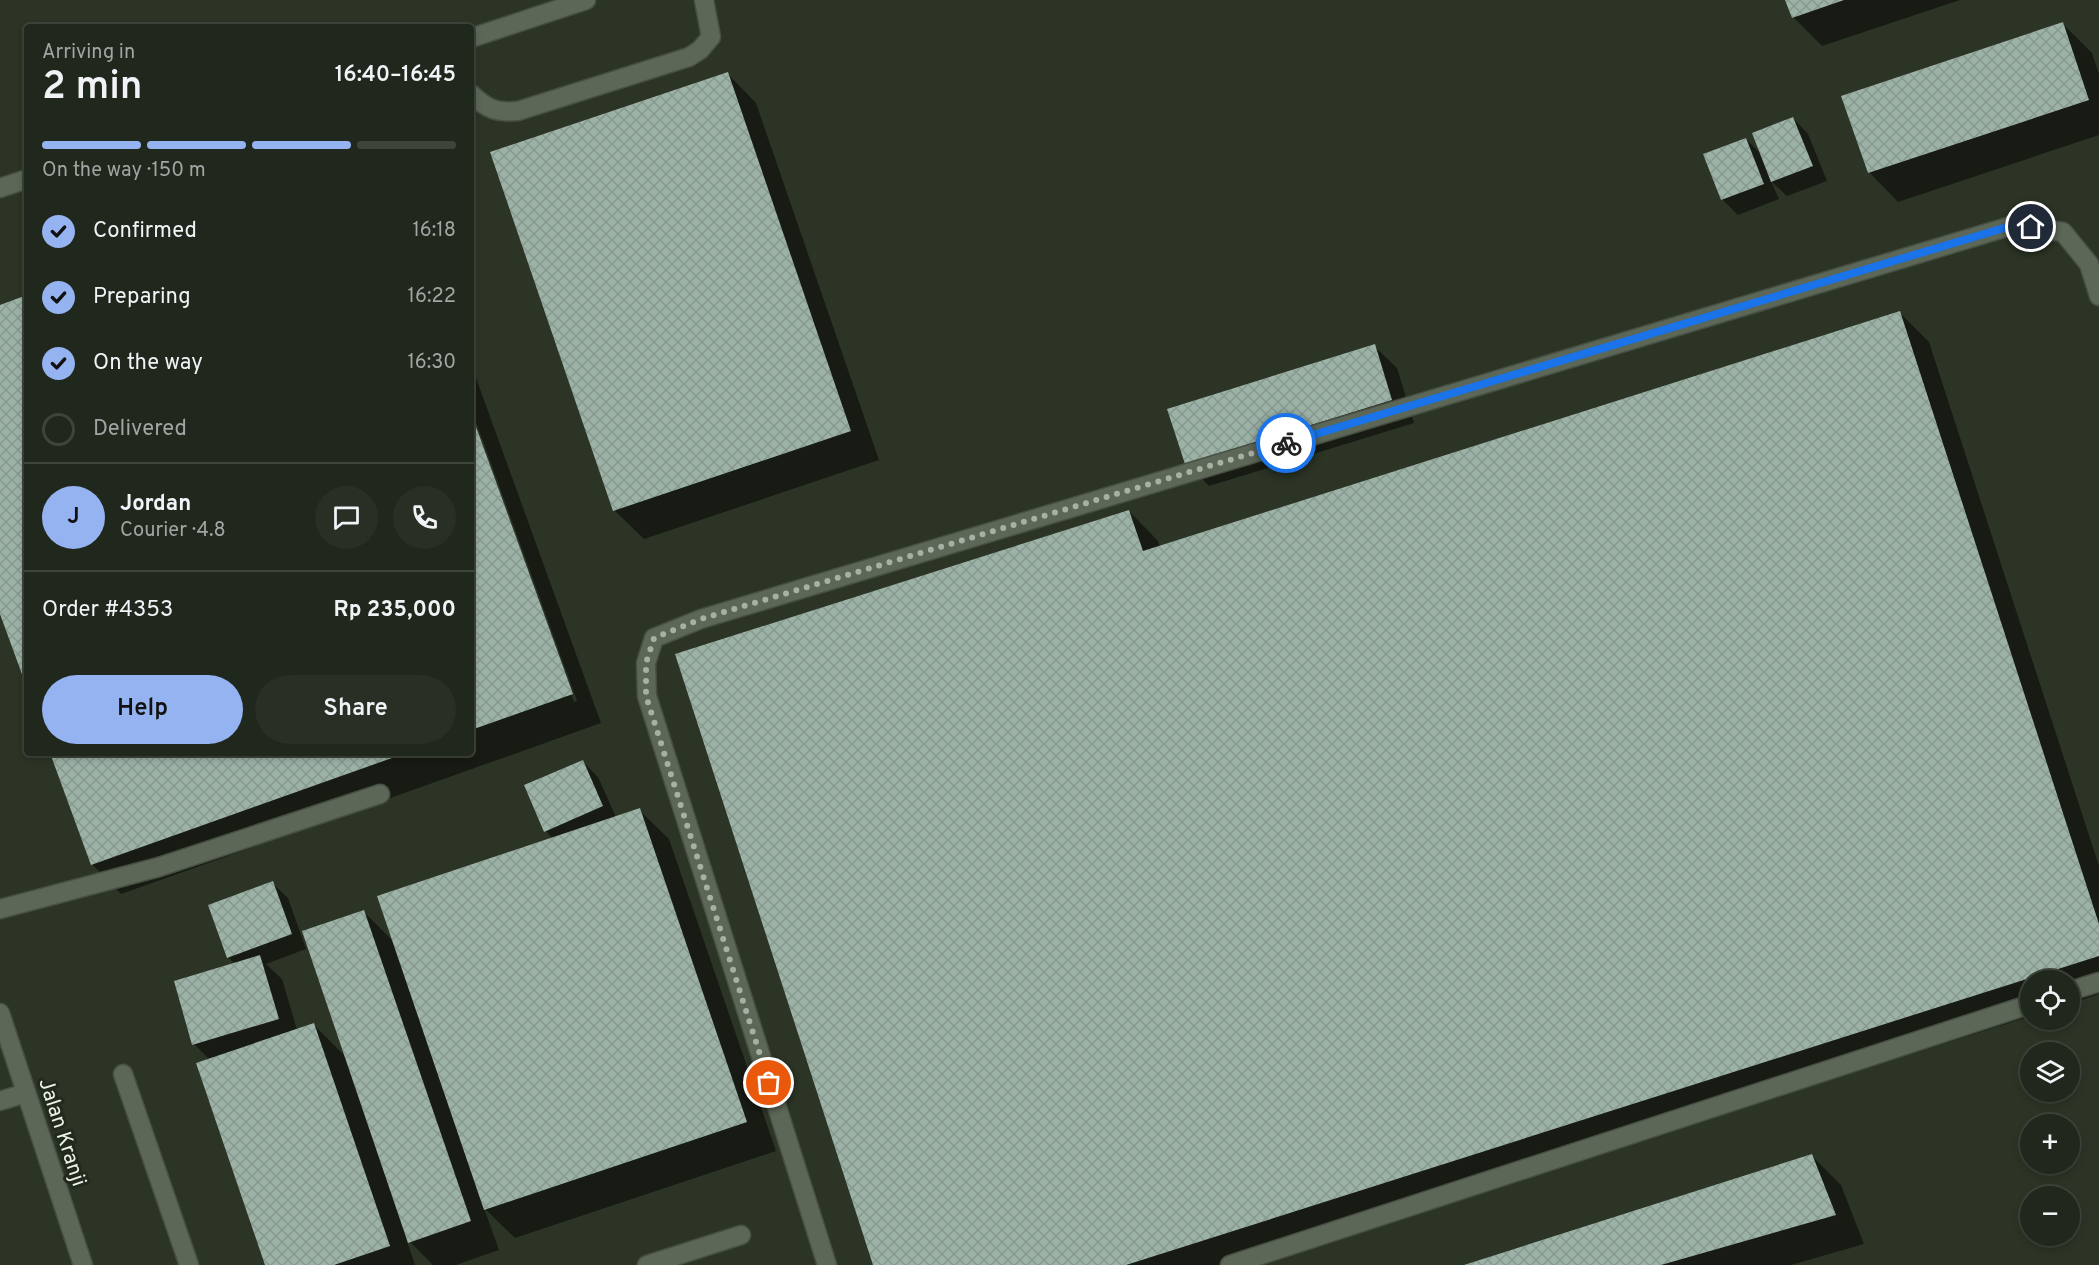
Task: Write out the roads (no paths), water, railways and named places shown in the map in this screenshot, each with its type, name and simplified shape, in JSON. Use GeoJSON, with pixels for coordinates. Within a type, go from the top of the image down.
{"type":"FeatureCollection","features":[{"type":"Feature","properties":{"kind":"lane"},"geometry":{"type":"LineString","coordinates":[[474,37],[586,0]]}},
{"type":"Feature","properties":{"kind":"lane"},"geometry":{"type":"LineString","coordinates":[[474,97],[482,105],[501,113],[518,111],[689,57],[700,50],[711,37],[704,0]]}},
{"type":"Feature","properties":{"kind":"lane"},"geometry":{"type":"LineString","coordinates":[[0,188],[24,180]]}},
{"type":"Feature","properties":{"kind":"lane"},"geometry":{"type":"LineString","coordinates":[[827,1265],[646,696],[646,663],[654,638],[701,619],[2014,225],[2063,232],[2089,264],[2099,296]]}},
{"type":"Feature","properties":{"kind":"lane"},"geometry":{"type":"LineString","coordinates":[[0,909],[159,867],[380,794]]}},
{"type":"Feature","properties":{"kind":"lane"},"geometry":{"type":"LineString","coordinates":[[2080,988],[2099,982]]}},
{"type":"Feature","properties":{"kind":"lane"},"geometry":{"type":"LineString","coordinates":[[1230,1265],[2020,1008]]}},
{"type":"Feature","properties":{"kind":"lane","name":"Jalan Kranji"},"geometry":{"type":"LineString","coordinates":[[0,1013],[83,1265]]}},
{"type":"Feature","properties":{"kind":"lane"},"geometry":{"type":"LineString","coordinates":[[123,1074],[189,1265]]}},
{"type":"Feature","properties":{"kind":"lane"},"geometry":{"type":"LineString","coordinates":[[0,1101],[26,1093]]}},
{"type":"Feature","properties":{"kind":"lane"},"geometry":{"type":"LineString","coordinates":[[647,1265],[741,1235]]}}]}
